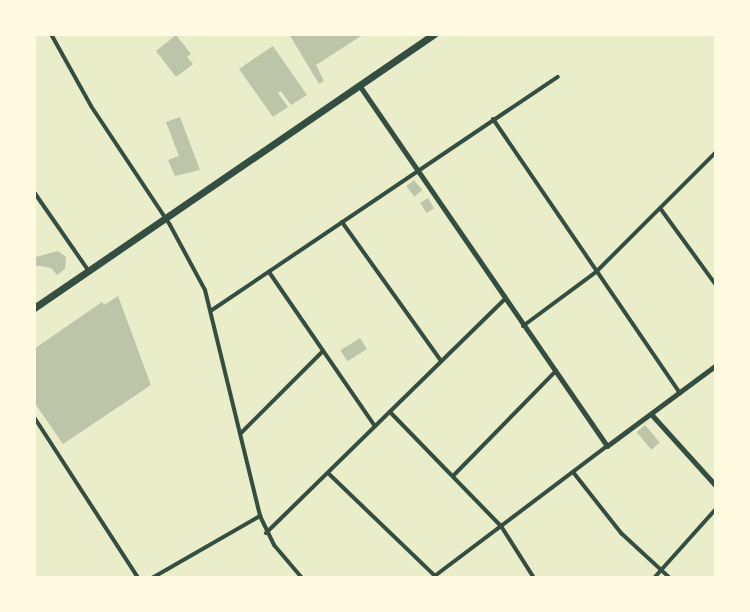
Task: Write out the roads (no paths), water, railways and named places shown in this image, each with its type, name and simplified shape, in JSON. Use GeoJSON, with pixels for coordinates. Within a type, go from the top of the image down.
{"type":"FeatureCollection","features":[{"type":"Feature","properties":{"kind":"main road"},"geometry":{"type":"LineString","coordinates":[[34,308],[434,34]]}},
{"type":"Feature","properties":{"kind":"street"},"geometry":{"type":"LineString","coordinates":[[51,34],[91,106],[205,290],[212,310],[260,516],[266,533],[303,578]]}},
{"type":"Feature","properties":{"kind":"street"},"geometry":{"type":"LineString","coordinates":[[212,310],[558,77]]}},
{"type":"Feature","properties":{"kind":"street"},"geometry":{"type":"LineString","coordinates":[[359,85],[504,300],[607,446]]}},
{"type":"Feature","properties":{"kind":"street"},"geometry":{"type":"LineString","coordinates":[[493,119],[680,393]]}},
{"type":"Feature","properties":{"kind":"street"},"geometry":{"type":"LineString","coordinates":[[523,326],[596,272],[715,153]]}},
{"type":"Feature","properties":{"kind":"street"},"geometry":{"type":"LineString","coordinates":[[35,194],[88,270]]}},
{"type":"Feature","properties":{"kind":"street"},"geometry":{"type":"LineString","coordinates":[[660,208],[716,285]]}},
{"type":"Feature","properties":{"kind":"street"},"geometry":{"type":"LineString","coordinates":[[342,222],[441,361]]}},
{"type":"Feature","properties":{"kind":"street"},"geometry":{"type":"LineString","coordinates":[[269,272],[375,426]]}},
{"type":"Feature","properties":{"kind":"street"},"geometry":{"type":"LineString","coordinates":[[266,533],[504,300]]}},
{"type":"Feature","properties":{"kind":"street"},"geometry":{"type":"LineString","coordinates":[[240,434],[323,351]]}},
{"type":"Feature","properties":{"kind":"street"},"geometry":{"type":"LineString","coordinates":[[328,473],[433,577],[716,364]]}},
{"type":"Feature","properties":{"kind":"street"},"geometry":{"type":"LineString","coordinates":[[454,475],[556,371]]}},
{"type":"Feature","properties":{"kind":"street"},"geometry":{"type":"LineString","coordinates":[[390,412],[454,475],[501,526],[533,577]]}},
{"type":"Feature","properties":{"kind":"street"},"geometry":{"type":"LineString","coordinates":[[651,414],[716,486]]}},
{"type":"Feature","properties":{"kind":"street"},"geometry":{"type":"LineString","coordinates":[[34,417],[138,578]]}},
{"type":"Feature","properties":{"kind":"street"},"geometry":{"type":"LineString","coordinates":[[573,472],[621,533],[670,578]]}},
{"type":"Feature","properties":{"kind":"street"},"geometry":{"type":"LineString","coordinates":[[654,578],[716,509]]}},
{"type":"Feature","properties":{"kind":"street"},"geometry":{"type":"LineString","coordinates":[[152,578],[260,516]]}}]}
